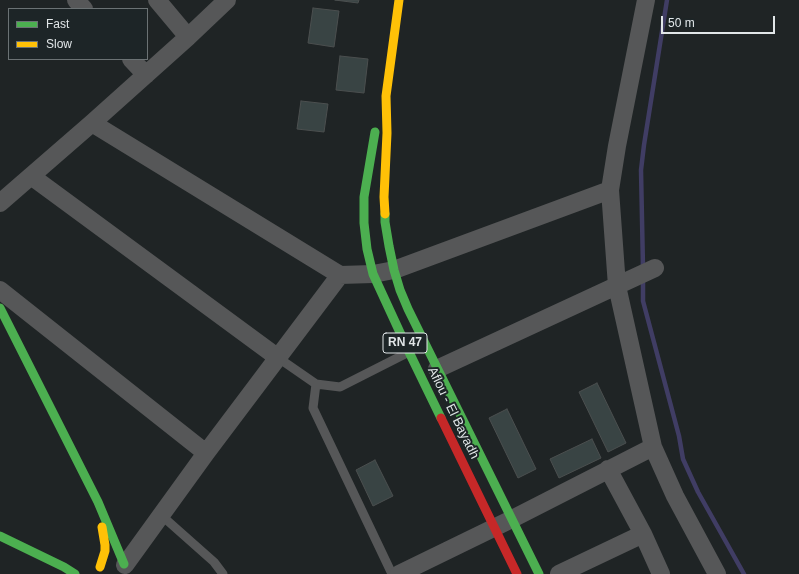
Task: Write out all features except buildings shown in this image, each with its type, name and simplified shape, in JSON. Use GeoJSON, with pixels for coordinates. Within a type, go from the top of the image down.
{"type":"FeatureCollection","features":[{"type":"Feature","properties":{"kind":"main road","name":"Aflou - El Bayadh"},"geometry":{"type":"LineString","coordinates":[[398,0],[386,96],[387,133],[384,197],[385,222],[394,270],[408,309],[417,348],[437,369],[539,574]]}},
{"type":"Feature","properties":{"kind":"main road","name":"Aflou - El Bayadh"},"geometry":{"type":"LineString","coordinates":[[386,96],[377,122],[364,197],[366,242],[373,274],[417,348],[494,527],[517,574]]}},
{"type":"Feature","properties":{"kind":"main road"},"geometry":{"type":"LineString","coordinates":[[0,308],[98,502],[120,565],[98,570]]}},
{"type":"Feature","properties":{"kind":"main road"},"geometry":{"type":"LineString","coordinates":[[98,502],[105,545],[105,551],[98,570]]}},
{"type":"Feature","properties":{"kind":"main road"},"geometry":{"type":"LineString","coordinates":[[0,536],[64,568],[78,571]]}},
{"type":"Feature","properties":{"kind":"street"},"geometry":{"type":"LineString","coordinates":[[76,0],[83,8]]}},
{"type":"Feature","properties":{"kind":"street"},"geometry":{"type":"LineString","coordinates":[[157,0],[188,37]]}},
{"type":"Feature","properties":{"kind":"street"},"geometry":{"type":"LineString","coordinates":[[0,203],[146,75],[227,0]]}},
{"type":"Feature","properties":{"kind":"street"},"geometry":{"type":"LineString","coordinates":[[646,0],[617,146],[610,190],[620,284],[653,447],[675,496],[718,574]]}},
{"type":"Feature","properties":{"kind":"street"},"geometry":{"type":"LineString","coordinates":[[132,60],[146,75]]}},
{"type":"Feature","properties":{"kind":"street"},"geometry":{"type":"LineString","coordinates":[[92,123],[340,275],[373,274],[394,270],[610,190]]}},
{"type":"Feature","properties":{"kind":"street"},"geometry":{"type":"LineString","coordinates":[[31,176],[277,357]]}},
{"type":"Feature","properties":{"kind":"street"},"geometry":{"type":"LineString","coordinates":[[437,369],[655,268]]}},
{"type":"Feature","properties":{"kind":"street"},"geometry":{"type":"LineString","coordinates":[[120,565],[161,514],[277,357],[340,275]]}},
{"type":"Feature","properties":{"kind":"street"},"geometry":{"type":"LineString","coordinates":[[0,290],[206,453]]}},
{"type":"Feature","properties":{"kind":"street"},"geometry":{"type":"LineString","coordinates":[[399,574],[512,519],[653,447]]}},
{"type":"Feature","properties":{"kind":"street"},"geometry":{"type":"LineString","coordinates":[[608,469],[643,534],[661,574]]}},
{"type":"Feature","properties":{"kind":"street"},"geometry":{"type":"LineString","coordinates":[[559,574],[643,534]]}},
{"type":"Feature","properties":{"kind":"lane"},"geometry":{"type":"LineString","coordinates":[[277,357],[316,384],[340,387],[417,348]]}},
{"type":"Feature","properties":{"kind":"lane"},"geometry":{"type":"LineString","coordinates":[[316,384],[313,408],[392,574]]}},
{"type":"Feature","properties":{"kind":"lane"},"geometry":{"type":"LineString","coordinates":[[161,514],[214,562],[223,574]]}},
{"type":"Feature","properties":{"kind":"waterway"},"geometry":{"type":"LineString","coordinates":[[643,268],[641,170],[667,0]]}},
{"type":"Feature","properties":{"kind":"waterway"},"geometry":{"type":"LineString","coordinates":[[643,278],[643,301],[679,436],[683,459],[698,492],[744,574]]}},
{"type":"Feature","properties":{"kind":"traffic: fast"},"geometry":{"type":"LineString","coordinates":[[375,132],[364,197],[364,223],[367,249],[373,274],[441,418]]}},
{"type":"Feature","properties":{"kind":"traffic: fast"},"geometry":{"type":"LineString","coordinates":[[385,214],[385,222],[394,270],[408,309],[539,574]]}},
{"type":"Feature","properties":{"kind":"traffic: fast"},"geometry":{"type":"LineString","coordinates":[[0,308],[98,502],[124,564]]}},
{"type":"Feature","properties":{"kind":"traffic: fast"},"geometry":{"type":"LineString","coordinates":[[0,536],[64,567],[75,574]]}},
{"type":"Feature","properties":{"kind":"traffic: slow"},"geometry":{"type":"LineString","coordinates":[[385,214],[384,197],[387,133],[386,96],[399,0]]}},
{"type":"Feature","properties":{"kind":"traffic: slow"},"geometry":{"type":"LineString","coordinates":[[100,567],[105,551],[102,527]]}},
{"type":"Feature","properties":{"kind":"traffic: jam"},"geometry":{"type":"LineString","coordinates":[[441,418],[517,574]]}}]}
